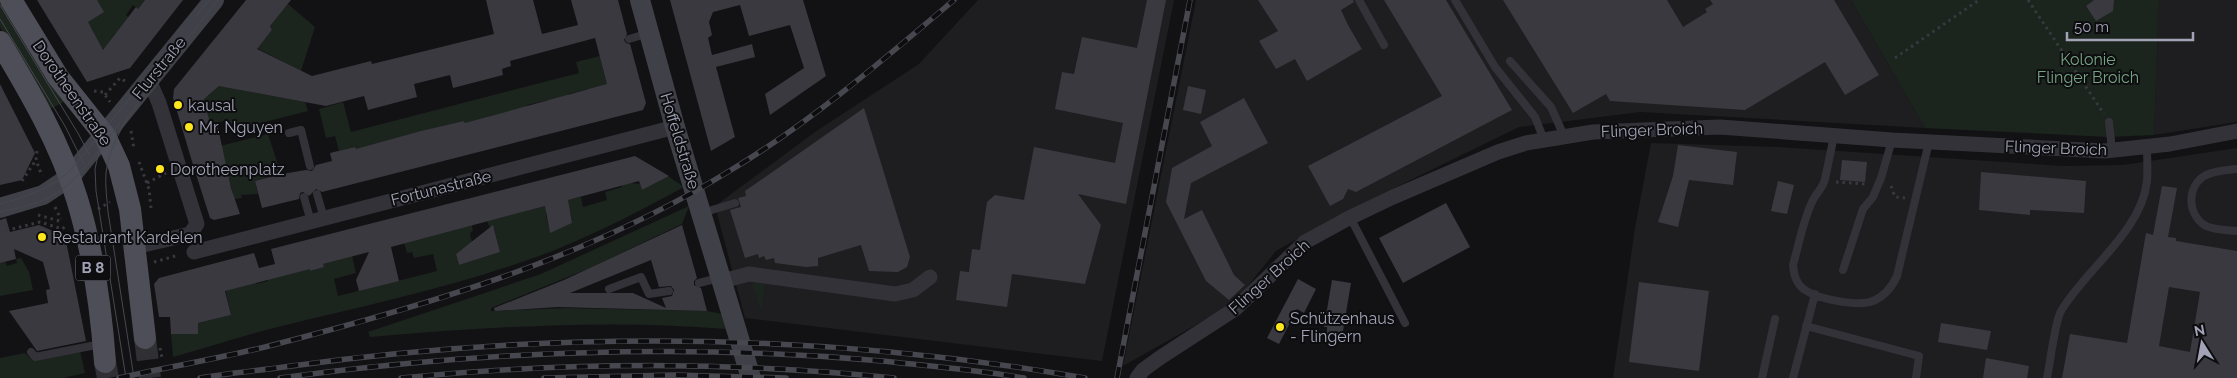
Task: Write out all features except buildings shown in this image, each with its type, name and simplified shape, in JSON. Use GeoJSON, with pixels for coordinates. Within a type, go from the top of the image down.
{"type":"FeatureCollection","features":[{"type":"Feature","properties":{"kind":"main road","name":"Dorotheenstraße"},"geometry":{"type":"LineString","coordinates":[[10,0],[58,77],[104,136],[119,166],[142,255],[145,338]]}},
{"type":"Feature","properties":{"kind":"main road","name":"Dorotheenstraße"},"geometry":{"type":"LineString","coordinates":[[0,42],[36,102],[70,177],[78,200],[91,260],[104,353]]}},
{"type":"Feature","properties":{"kind":"street","name":"Flurstraße"},"geometry":{"type":"LineString","coordinates":[[0,208],[43,196],[70,177],[214,0]]}},
{"type":"Feature","properties":{"kind":"street","name":"Hoffeldstraße"},"geometry":{"type":"LineString","coordinates":[[640,0],[675,127],[751,378]]}},
{"type":"Feature","properties":{"kind":"street"},"geometry":{"type":"LineString","coordinates":[[142,255],[190,234],[197,224],[159,103],[149,80]]}},
{"type":"Feature","properties":{"kind":"street","name":"Fortunastraße"},"geometry":{"type":"LineString","coordinates":[[200,250],[675,127]]}},
{"type":"Feature","properties":{"kind":"street","name":"Flinger Broich"},"geometry":{"type":"LineString","coordinates":[[1137,378],[1142,370],[1235,309],[1305,242],[1350,217],[1498,152],[1544,140],[1564,136],[1638,129],[1720,127],[1892,140],[2068,150],[2112,150],[2147,147],[2237,131]]}},
{"type":"Feature","properties":{"kind":"street"},"geometry":{"type":"LineString","coordinates":[[192,230],[204,239],[200,250]]}},
{"type":"Feature","properties":{"kind":"street"},"geometry":{"type":"LineString","coordinates":[[722,279],[749,274],[895,294],[913,290],[930,276]]}},
{"type":"Feature","properties":{"kind":"lane"},"geometry":{"type":"LineString","coordinates":[[1359,0],[1384,45]]}},
{"type":"Feature","properties":{"kind":"lane"},"geometry":{"type":"LineString","coordinates":[[1455,0],[1495,68],[1535,118],[1544,140]]}},
{"type":"Feature","properties":{"kind":"lane"},"geometry":{"type":"LineString","coordinates":[[629,39],[649,33]]}},
{"type":"Feature","properties":{"kind":"lane"},"geometry":{"type":"LineString","coordinates":[[1510,61],[1551,107],[1564,136]]}},
{"type":"Feature","properties":{"kind":"lane"},"geometry":{"type":"LineString","coordinates":[[2109,122],[2112,150]]}},
{"type":"Feature","properties":{"kind":"lane"},"geometry":{"type":"LineString","coordinates":[[289,133],[301,130],[310,166]]}},
{"type":"Feature","properties":{"kind":"lane"},"geometry":{"type":"LineString","coordinates":[[1834,136],[1823,186],[1813,199],[1793,265],[1798,282],[1805,290],[1855,304],[1872,302],[1882,296],[1892,286],[1897,276],[1929,142]]}},
{"type":"Feature","properties":{"kind":"lane"},"geometry":{"type":"LineString","coordinates":[[1843,270],[1863,209],[1872,197],[1881,178],[1892,140]]}},
{"type":"Feature","properties":{"kind":"lane"},"geometry":{"type":"LineString","coordinates":[[2047,378],[2060,312],[2116,244],[2138,210],[2147,182],[2147,147]]}},
{"type":"Feature","properties":{"kind":"lane"},"geometry":{"type":"LineString","coordinates":[[2237,169],[2206,175],[2195,186],[2190,197],[2194,215],[2207,227],[2237,231]]}},
{"type":"Feature","properties":{"kind":"lane"},"geometry":{"type":"LineString","coordinates":[[317,194],[317,220]]}},
{"type":"Feature","properties":{"kind":"lane"},"geometry":{"type":"LineString","coordinates":[[304,197],[317,220]]}},
{"type":"Feature","properties":{"kind":"lane"},"geometry":{"type":"LineString","coordinates":[[702,213],[735,203]]}},
{"type":"Feature","properties":{"kind":"lane"},"geometry":{"type":"LineString","coordinates":[[1350,217],[1405,322]]}},
{"type":"Feature","properties":{"kind":"lane"},"geometry":{"type":"LineString","coordinates":[[610,289],[641,277],[649,294],[669,291]]}},
{"type":"Feature","properties":{"kind":"lane"},"geometry":{"type":"LineString","coordinates":[[699,283],[722,279]]}},
{"type":"Feature","properties":{"kind":"lane"},"geometry":{"type":"LineString","coordinates":[[1793,378],[1815,294]]}},
{"type":"Feature","properties":{"kind":"lane"},"geometry":{"type":"LineString","coordinates":[[1762,378],[1775,319]]}},
{"type":"Feature","properties":{"kind":"lane"},"geometry":{"type":"LineString","coordinates":[[1806,326],[1919,356],[1916,378]]}},
{"type":"Feature","properties":{"kind":"lane"},"geometry":{"type":"LineString","coordinates":[[31,352],[35,357],[104,353]]}},
{"type":"Feature","properties":{"kind":"path"},"geometry":{"type":"LineString","coordinates":[[1895,58],[1979,0]]}},
{"type":"Feature","properties":{"kind":"path"},"geometry":{"type":"LineString","coordinates":[[2028,0],[2109,122]]}},
{"type":"Feature","properties":{"kind":"path","name":"Flurstraße"},"geometry":{"type":"LineString","coordinates":[[105,94],[120,78],[125,82]]}},
{"type":"Feature","properties":{"kind":"path"},"geometry":{"type":"LineString","coordinates":[[16,185],[24,180],[36,160]]}},
{"type":"Feature","properties":{"kind":"path"},"geometry":{"type":"LineString","coordinates":[[147,183],[156,178]]}},
{"type":"Feature","properties":{"kind":"path"},"geometry":{"type":"LineString","coordinates":[[95,210],[111,201]]}},
{"type":"Feature","properties":{"kind":"path"},"geometry":{"type":"LineString","coordinates":[[0,232],[40,222],[62,229],[65,224],[36,215]]}},
{"type":"Feature","properties":{"kind":"path"},"geometry":{"type":"LineString","coordinates":[[142,255],[200,250]]}},
{"type":"Feature","properties":{"kind":"shaded area"},"geometry":{"type":"Polygon","coordinates":[[[978,0],[1174,0],[1102,361],[745,318],[715,206],[815,132],[919,64],[978,0]]]}},
{"type":"Feature","properties":{"kind":"shaded area"},"geometry":{"type":"Polygon","coordinates":[[[1196,0],[1851,0],[1925,128],[1640,112],[1519,127],[1335,217],[1276,251],[1233,304],[1123,366],[1196,0]]]}},
{"type":"Feature","properties":{"kind":"shaded area"},"geometry":{"type":"Polygon","coordinates":[[[2159,0],[2237,0],[2237,122],[2154,135],[2159,0]]]}},
{"type":"Feature","properties":{"kind":"shaded area"},"geometry":{"type":"Polygon","coordinates":[[[1651,143],[1778,147],[2063,166],[2123,165],[2237,148],[2237,378],[1613,378],[1635,228],[1651,143]]]}},
{"type":"Feature","properties":{"kind":"green space"},"geometry":{"type":"Polygon","coordinates":[[[0,0],[70,106],[68,108],[64,102],[50,109],[0,27],[0,0]]]}},
{"type":"Feature","properties":{"kind":"green space"},"geometry":{"type":"Polygon","coordinates":[[[97,0],[145,0],[138,9],[133,5],[126,15],[131,19],[119,34],[116,33],[113,37],[118,41],[100,52],[90,38],[93,31],[91,27],[83,25],[97,0]]]}},
{"type":"Feature","properties":{"kind":"green space","name":"Kolonie Flinger Broich"},"geometry":{"type":"Polygon","coordinates":[[[1851,0],[2159,0],[2154,135],[2108,137],[1925,128],[1851,0]]]}},
{"type":"Feature","properties":{"kind":"green space"},"geometry":{"type":"Polygon","coordinates":[[[288,4],[315,27],[301,71],[249,44],[266,38],[272,30],[268,22],[288,4]]]}},
{"type":"Feature","properties":{"kind":"green space"},"geometry":{"type":"Polygon","coordinates":[[[600,56],[608,86],[589,93],[588,89],[568,94],[569,98],[549,104],[548,100],[527,105],[529,109],[506,112],[466,125],[464,121],[404,136],[405,141],[357,153],[355,147],[339,151],[335,136],[326,138],[319,109],[343,102],[351,132],[579,73],[576,62],[600,56]]]}},
{"type":"Feature","properties":{"kind":"green space"},"geometry":{"type":"Polygon","coordinates":[[[222,83],[240,90],[305,102],[308,111],[230,131],[226,120],[211,125],[201,98],[208,96],[222,83]]]}},
{"type":"Feature","properties":{"kind":"green space"},"geometry":{"type":"Polygon","coordinates":[[[268,134],[281,174],[255,181],[258,194],[241,195],[242,198],[233,199],[220,146],[268,134]]]}},
{"type":"Feature","properties":{"kind":"green space"},"geometry":{"type":"Polygon","coordinates":[[[668,176],[684,187],[588,236],[555,250],[454,283],[268,330],[173,357],[171,334],[198,334],[198,323],[231,315],[225,287],[237,288],[255,279],[256,284],[268,281],[267,276],[309,267],[311,271],[323,267],[323,264],[352,256],[356,273],[334,279],[338,296],[437,271],[433,254],[414,258],[412,252],[407,253],[404,243],[471,223],[473,230],[470,234],[473,246],[462,249],[456,254],[459,265],[500,252],[494,228],[490,228],[487,221],[548,205],[546,215],[550,232],[572,223],[571,216],[562,201],[581,197],[583,207],[607,200],[605,192],[622,187],[621,182],[640,184],[642,190],[668,176]]]}},
{"type":"Feature","properties":{"kind":"green space"},"geometry":{"type":"Polygon","coordinates":[[[689,206],[682,224],[590,268],[491,308],[491,311],[566,308],[707,311],[722,314],[726,329],[592,324],[504,327],[370,337],[368,332],[541,274],[689,206]]]}},
{"type":"Feature","properties":{"kind":"green space"},"geometry":{"type":"Polygon","coordinates":[[[21,258],[29,272],[33,290],[0,296],[0,263],[5,262],[7,266],[17,263],[16,259],[21,258]]]}},
{"type":"Feature","properties":{"kind":"green space"},"geometry":{"type":"Polygon","coordinates":[[[752,283],[765,284],[761,311],[752,283]]]}},
{"type":"Feature","properties":{"kind":"green space"},"geometry":{"type":"Polygon","coordinates":[[[80,351],[85,373],[63,378],[0,378],[0,358],[25,353],[33,361],[80,351]]]}},
{"type":"Feature","properties":{"kind":"tunnel"},"geometry":{"type":"LineString","coordinates":[[145,338],[150,378]]}},
{"type":"Feature","properties":{"kind":"tunnel"},"geometry":{"type":"LineString","coordinates":[[105,362],[108,378]]}},
{"type":"Feature","properties":{"kind":"tram line"},"geometry":{"type":"LineString","coordinates":[[197,15],[209,0]]}},
{"type":"Feature","properties":{"kind":"tram line"},"geometry":{"type":"LineString","coordinates":[[161,72],[218,0]]}},
{"type":"Feature","properties":{"kind":"tram line"},"geometry":{"type":"LineString","coordinates":[[0,5],[90,156]]}},
{"type":"Feature","properties":{"kind":"tram line"},"geometry":{"type":"LineString","coordinates":[[0,19],[65,126],[84,164]]}},
{"type":"Feature","properties":{"kind":"tram line"},"geometry":{"type":"LineString","coordinates":[[0,204],[37,192],[54,183],[70,171],[163,58]]}},
{"type":"Feature","properties":{"kind":"tram line"},"geometry":{"type":"LineString","coordinates":[[134,378],[108,212],[106,173],[109,158],[121,130],[165,67]]}},
{"type":"Feature","properties":{"kind":"tram line"},"geometry":{"type":"LineString","coordinates":[[0,212],[40,202],[62,189],[89,163],[120,123]]}},
{"type":"Feature","properties":{"kind":"tram line"},"geometry":{"type":"LineString","coordinates":[[99,151],[95,169],[96,191],[126,378]]}},
{"type":"Feature","properties":{"kind":"railway"},"geometry":{"type":"LineString","coordinates":[[119,378],[247,351],[386,314],[505,276],[564,254],[621,229],[677,201],[731,170],[790,132],[846,90],[954,0]]}},
{"type":"Feature","properties":{"kind":"railway"},"geometry":{"type":"LineString","coordinates":[[1117,378],[1190,0]]}},
{"type":"Feature","properties":{"kind":"railway"},"geometry":{"type":"LineString","coordinates":[[200,378],[384,355],[484,347],[584,342],[685,341],[885,352],[985,363],[1085,378]]}},
{"type":"Feature","properties":{"kind":"railway"},"geometry":{"type":"LineString","coordinates":[[280,378],[430,361],[505,356],[656,351],[807,355],[935,366],[1024,378]]}},
{"type":"Feature","properties":{"kind":"railway"},"geometry":{"type":"LineString","coordinates":[[401,378],[586,366],[709,366],[832,372],[894,378]]}},
{"type":"Feature","properties":{"kind":"railway"},"geometry":{"type":"LineString","coordinates":[[544,378],[674,375],[786,378]]}},
{"type":"Feature","properties":{"kind":"place","name":"kausal"},"geometry":{"type":"Point","coordinates":[178,105]}},
{"type":"Feature","properties":{"kind":"place","name":"Mr. Nguyen"},"geometry":{"type":"Point","coordinates":[189,127]}},
{"type":"Feature","properties":{"kind":"place","name":"Dorotheenplatz"},"geometry":{"type":"Point","coordinates":[160,169]}},
{"type":"Feature","properties":{"kind":"place","name":"Restaurant Kardelen"},"geometry":{"type":"Point","coordinates":[42,237]}},
{"type":"Feature","properties":{"kind":"place","name":"Schützenhaus - Flingern"},"geometry":{"type":"Point","coordinates":[1280,327]}}]}
